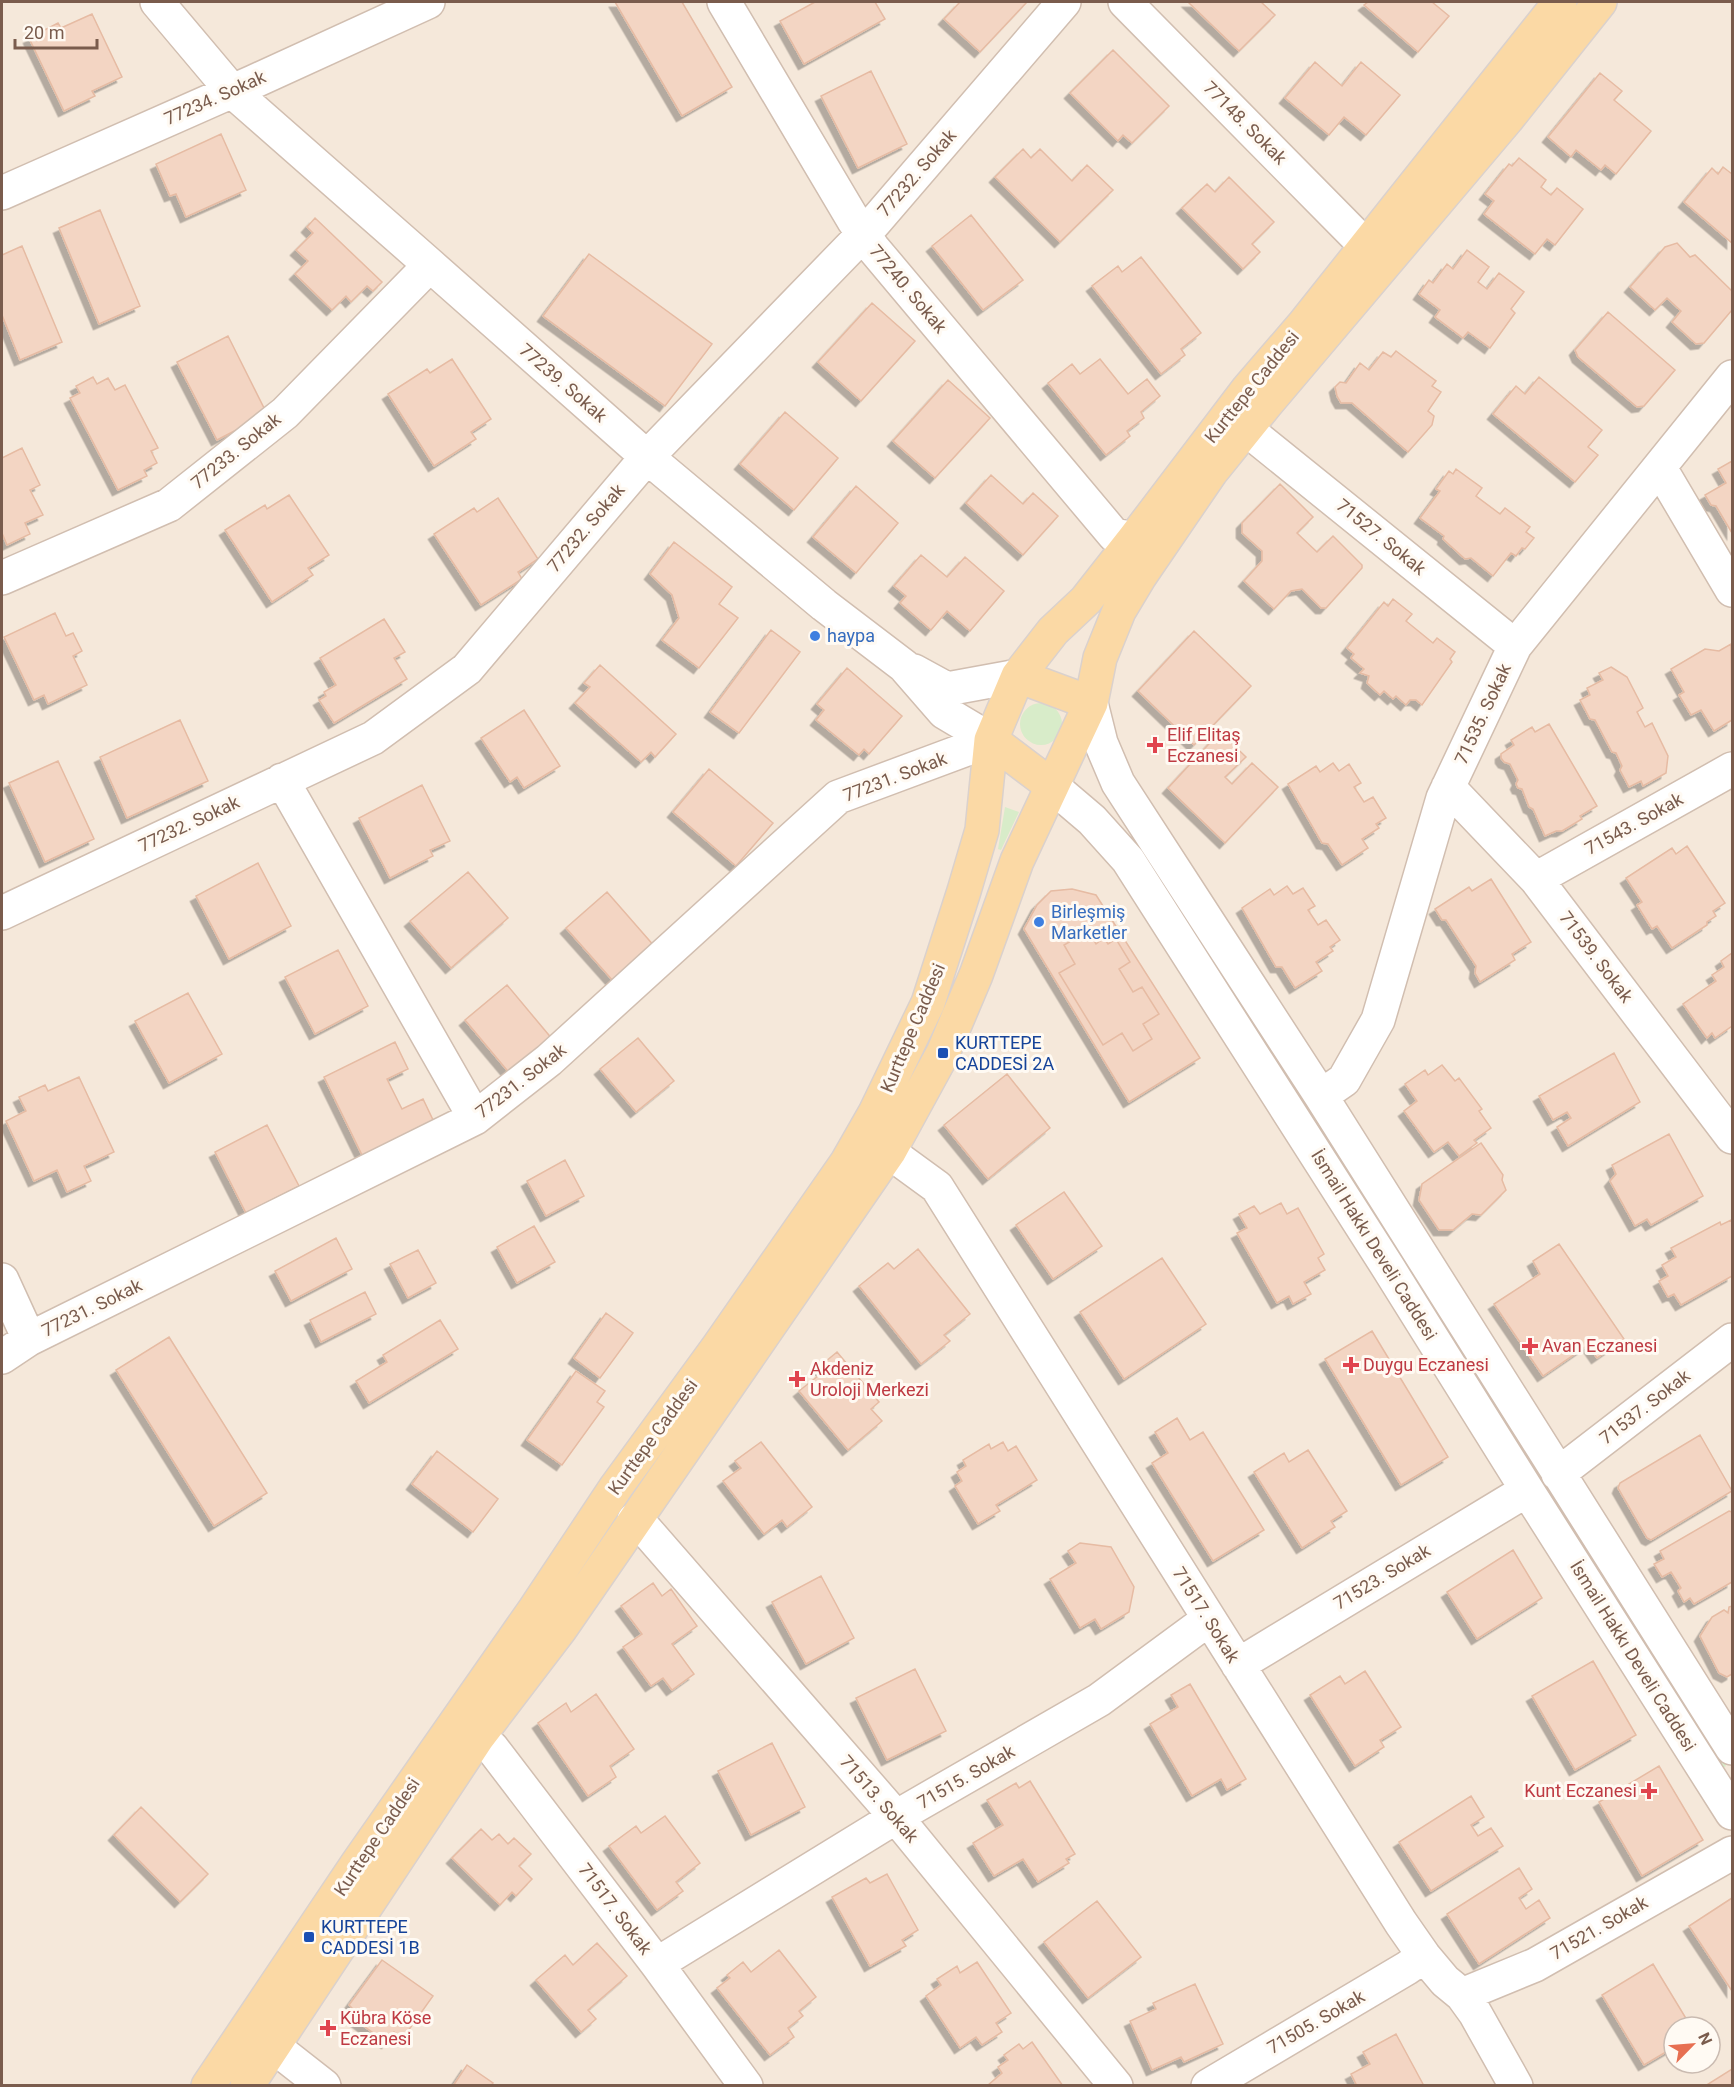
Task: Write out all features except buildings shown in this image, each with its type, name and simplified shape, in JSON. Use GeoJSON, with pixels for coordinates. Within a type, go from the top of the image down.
{"type":"FeatureCollection","features":[{"type":"Feature","properties":{"kind":"main road","name":"Kurttepe Caddesi"},"geometry":{"type":"LineString","coordinates":[[208,2085],[357,1864],[535,1610],[616,1487],[718,1347],[853,1152],[875,1113],[928,1003],[982,830],[991,740],[1018,676],[1053,632],[1086,600],[1248,389],[1304,324],[1366,243],[1560,2]]}},
{"type":"Feature","properties":{"kind":"main road","name":"Kurttepe Caddesi"},"geometry":{"type":"LineString","coordinates":[[247,2085],[478,1737],[561,1628],[889,1152],[943,1053],[976,975],[1017,861],[1091,703],[1100,658],[1119,611],[1140,576],[1211,472],[1507,119],[1600,2]]}},
{"type":"Feature","properties":{"kind":"main road"},"geometry":{"type":"LineString","coordinates":[[1018,676],[1091,703]]}},
{"type":"Feature","properties":{"kind":"main road"},"geometry":{"type":"LineString","coordinates":[[991,740],[1052,786]]}},
{"type":"Feature","properties":{"kind":"street","name":"77239. Sokak"},"geometry":{"type":"LineString","coordinates":[[156,2],[232,91],[647,457],[824,605],[904,666],[944,712],[991,740]]}},
{"type":"Feature","properties":{"kind":"street","name":"77234. Sokak"},"geometry":{"type":"LineString","coordinates":[[2,193],[428,2]]}},
{"type":"Feature","properties":{"kind":"street","name":"77240. Sokak"},"geometry":{"type":"LineString","coordinates":[[724,2],[863,234],[1114,535],[1134,539]]}},
{"type":"Feature","properties":{"kind":"street","name":"77232. Sokak"},"geometry":{"type":"LineString","coordinates":[[2,913],[374,738],[466,669],[647,457],[863,234],[1064,2]]}},
{"type":"Feature","properties":{"kind":"street","name":"77148. Sokak"},"geometry":{"type":"LineString","coordinates":[[1125,2],[1355,235],[1366,243]]}},
{"type":"Feature","properties":{"kind":"street","name":"77233. Sokak"},"geometry":{"type":"LineString","coordinates":[[2,578],[169,505],[285,413],[430,265]]}},
{"type":"Feature","properties":{"kind":"street","name":"71535. Sokak"},"geometry":{"type":"LineString","coordinates":[[1321,1096],[1344,1080],[1378,1020],[1443,798],[1515,646],[1732,377]]}},
{"type":"Feature","properties":{"kind":"street","name":"71527. Sokak"},"geometry":{"type":"LineString","coordinates":[[1246,429],[1515,646]]}},
{"type":"Feature","properties":{"kind":"street"},"geometry":{"type":"LineString","coordinates":[[1660,468],[1732,590]]}},
{"type":"Feature","properties":{"kind":"street"},"geometry":{"type":"LineString","coordinates":[[904,666],[947,689],[1018,676]]}},
{"type":"Feature","properties":{"kind":"street","name":"İsmail Hakkı Develi Caddesi"},"geometry":{"type":"LineString","coordinates":[[1091,703],[1101,743],[1118,783],[1321,1096],[1732,1748]]}},
{"type":"Feature","properties":{"kind":"street","name":"77231. Sokak"},"geometry":{"type":"LineString","coordinates":[[2,1357],[29,1339],[475,1118],[549,1060],[838,797],[991,740]]}},
{"type":"Feature","properties":{"kind":"street","name":"71543. Sokak"},"geometry":{"type":"LineString","coordinates":[[1536,879],[1732,769]]}},
{"type":"Feature","properties":{"kind":"street"},"geometry":{"type":"LineString","coordinates":[[282,780],[475,1118]]}},
{"type":"Feature","properties":{"kind":"street","name":"İsmail Hakkı Develi Caddesi"},"geometry":{"type":"LineString","coordinates":[[1052,786],[1092,820],[1128,860],[1732,1813]]}},
{"type":"Feature","properties":{"kind":"street","name":"71539. Sokak"},"geometry":{"type":"LineString","coordinates":[[1449,787],[1536,879],[1732,1137]]}},
{"type":"Feature","properties":{"kind":"street","name":"71517. Sokak"},"geometry":{"type":"LineString","coordinates":[[889,1152],[937,1186],[1401,1923],[1424,1956],[1445,1981],[1462,1995],[1475,2013],[1516,2085]]}},
{"type":"Feature","properties":{"kind":"street"},"geometry":{"type":"LineString","coordinates":[[2,1280],[29,1339]]}},
{"type":"Feature","properties":{"kind":"street","name":"71537. Sokak"},"geometry":{"type":"LineString","coordinates":[[1558,1474],[1732,1340]]}},
{"type":"Feature","properties":{"kind":"street","name":"71523. Sokak"},"geometry":{"type":"LineString","coordinates":[[1238,1665],[1527,1490]]}},
{"type":"Feature","properties":{"kind":"street","name":"71513. Sokak"},"geometry":{"type":"LineString","coordinates":[[634,1520],[645,1529],[896,1817],[1116,2085]]}},
{"type":"Feature","properties":{"kind":"street","name":"71515. Sokak"},"geometry":{"type":"LineString","coordinates":[[657,1964],[896,1817],[1099,1700],[1209,1619]]}},
{"type":"Feature","properties":{"kind":"street","name":"71517. Sokak"},"geometry":{"type":"LineString","coordinates":[[478,1737],[492,1748],[746,2085]]}},
{"type":"Feature","properties":{"kind":"street","name":"71521. Sokak"},"geometry":{"type":"LineString","coordinates":[[1462,1995],[1534,1965],[1732,1853]]}},
{"type":"Feature","properties":{"kind":"street","name":"71505. Sokak"},"geometry":{"type":"LineString","coordinates":[[1208,2085],[1424,1956]]}},
{"type":"Feature","properties":{"kind":"street"},"geometry":{"type":"LineString","coordinates":[[273,2046],[324,2085]]}},
{"type":"Feature","properties":{"kind":"shaded area"},"geometry":{"type":"Polygon","coordinates":[[[2,2],[1732,2],[1732,2085],[2,2086],[2,2]]]}},
{"type":"Feature","properties":{"kind":"green space"},"geometry":{"type":"Polygon","coordinates":[[[1041,703],[1056,709],[1062,724],[1056,739],[1041,745],[1026,739],[1020,724],[1026,709],[1041,703]]]}},
{"type":"Feature","properties":{"kind":"green space"},"geometry":{"type":"Polygon","coordinates":[[[1005,807],[1019,812],[1001,850],[998,849],[1005,807]]]}},
{"type":"Feature","properties":{"kind":"green space"},"geometry":{"type":"Polygon","coordinates":[[[1155,862],[1253,1017],[1246,1021],[1149,866],[1155,862]]]}},
{"type":"Feature","properties":{"kind":"green space"},"geometry":{"type":"Polygon","coordinates":[[[1256,1023],[1346,1164],[1339,1168],[1251,1026],[1256,1023]]]}},
{"type":"Feature","properties":{"kind":"green space"},"geometry":{"type":"Polygon","coordinates":[[[1350,1172],[1501,1413],[1496,1417],[1344,1176],[1350,1172]]]}},
{"type":"Feature","properties":{"kind":"green space"},"geometry":{"type":"Polygon","coordinates":[[[1508,1421],[1627,1606],[1621,1609],[1501,1425],[1508,1421]]]}},
{"type":"Feature","properties":{"kind":"green space"},"geometry":{"type":"Polygon","coordinates":[[[1631,1613],[1726,1766],[1720,1770],[1626,1617],[1631,1613]]]}},
{"type":"Feature","properties":{"kind":"place","name":"haypa"},"geometry":{"type":"Point","coordinates":[815,636]}},
{"type":"Feature","properties":{"kind":"place","name":"Elif Elitaş Eczanesi"},"geometry":{"type":"Point","coordinates":[1155,745]}},
{"type":"Feature","properties":{"kind":"place","name":"Birleşmiş Marketler"},"geometry":{"type":"Point","coordinates":[1039,922]}},
{"type":"Feature","properties":{"kind":"place","name":"KURTTEPE CADDESİ 2A"},"geometry":{"type":"Point","coordinates":[943,1053]}},
{"type":"Feature","properties":{"kind":"place","name":"Avan Eczanesi"},"geometry":{"type":"Point","coordinates":[1530,1346]}},
{"type":"Feature","properties":{"kind":"place","name":"Duygu Eczanesi"},"geometry":{"type":"Point","coordinates":[1351,1365]}},
{"type":"Feature","properties":{"kind":"place","name":"Akdeniz Uroloji Merkezi"},"geometry":{"type":"Point","coordinates":[797,1379]}},
{"type":"Feature","properties":{"kind":"place","name":"Kunt Eczanesi"},"geometry":{"type":"Point","coordinates":[1649,1791]}},
{"type":"Feature","properties":{"kind":"place","name":"KURTTEPE CADDESİ 1B"},"geometry":{"type":"Point","coordinates":[309,1937]}},
{"type":"Feature","properties":{"kind":"place","name":"Kübra Köse Eczanesi"},"geometry":{"type":"Point","coordinates":[328,2028]}}]}
